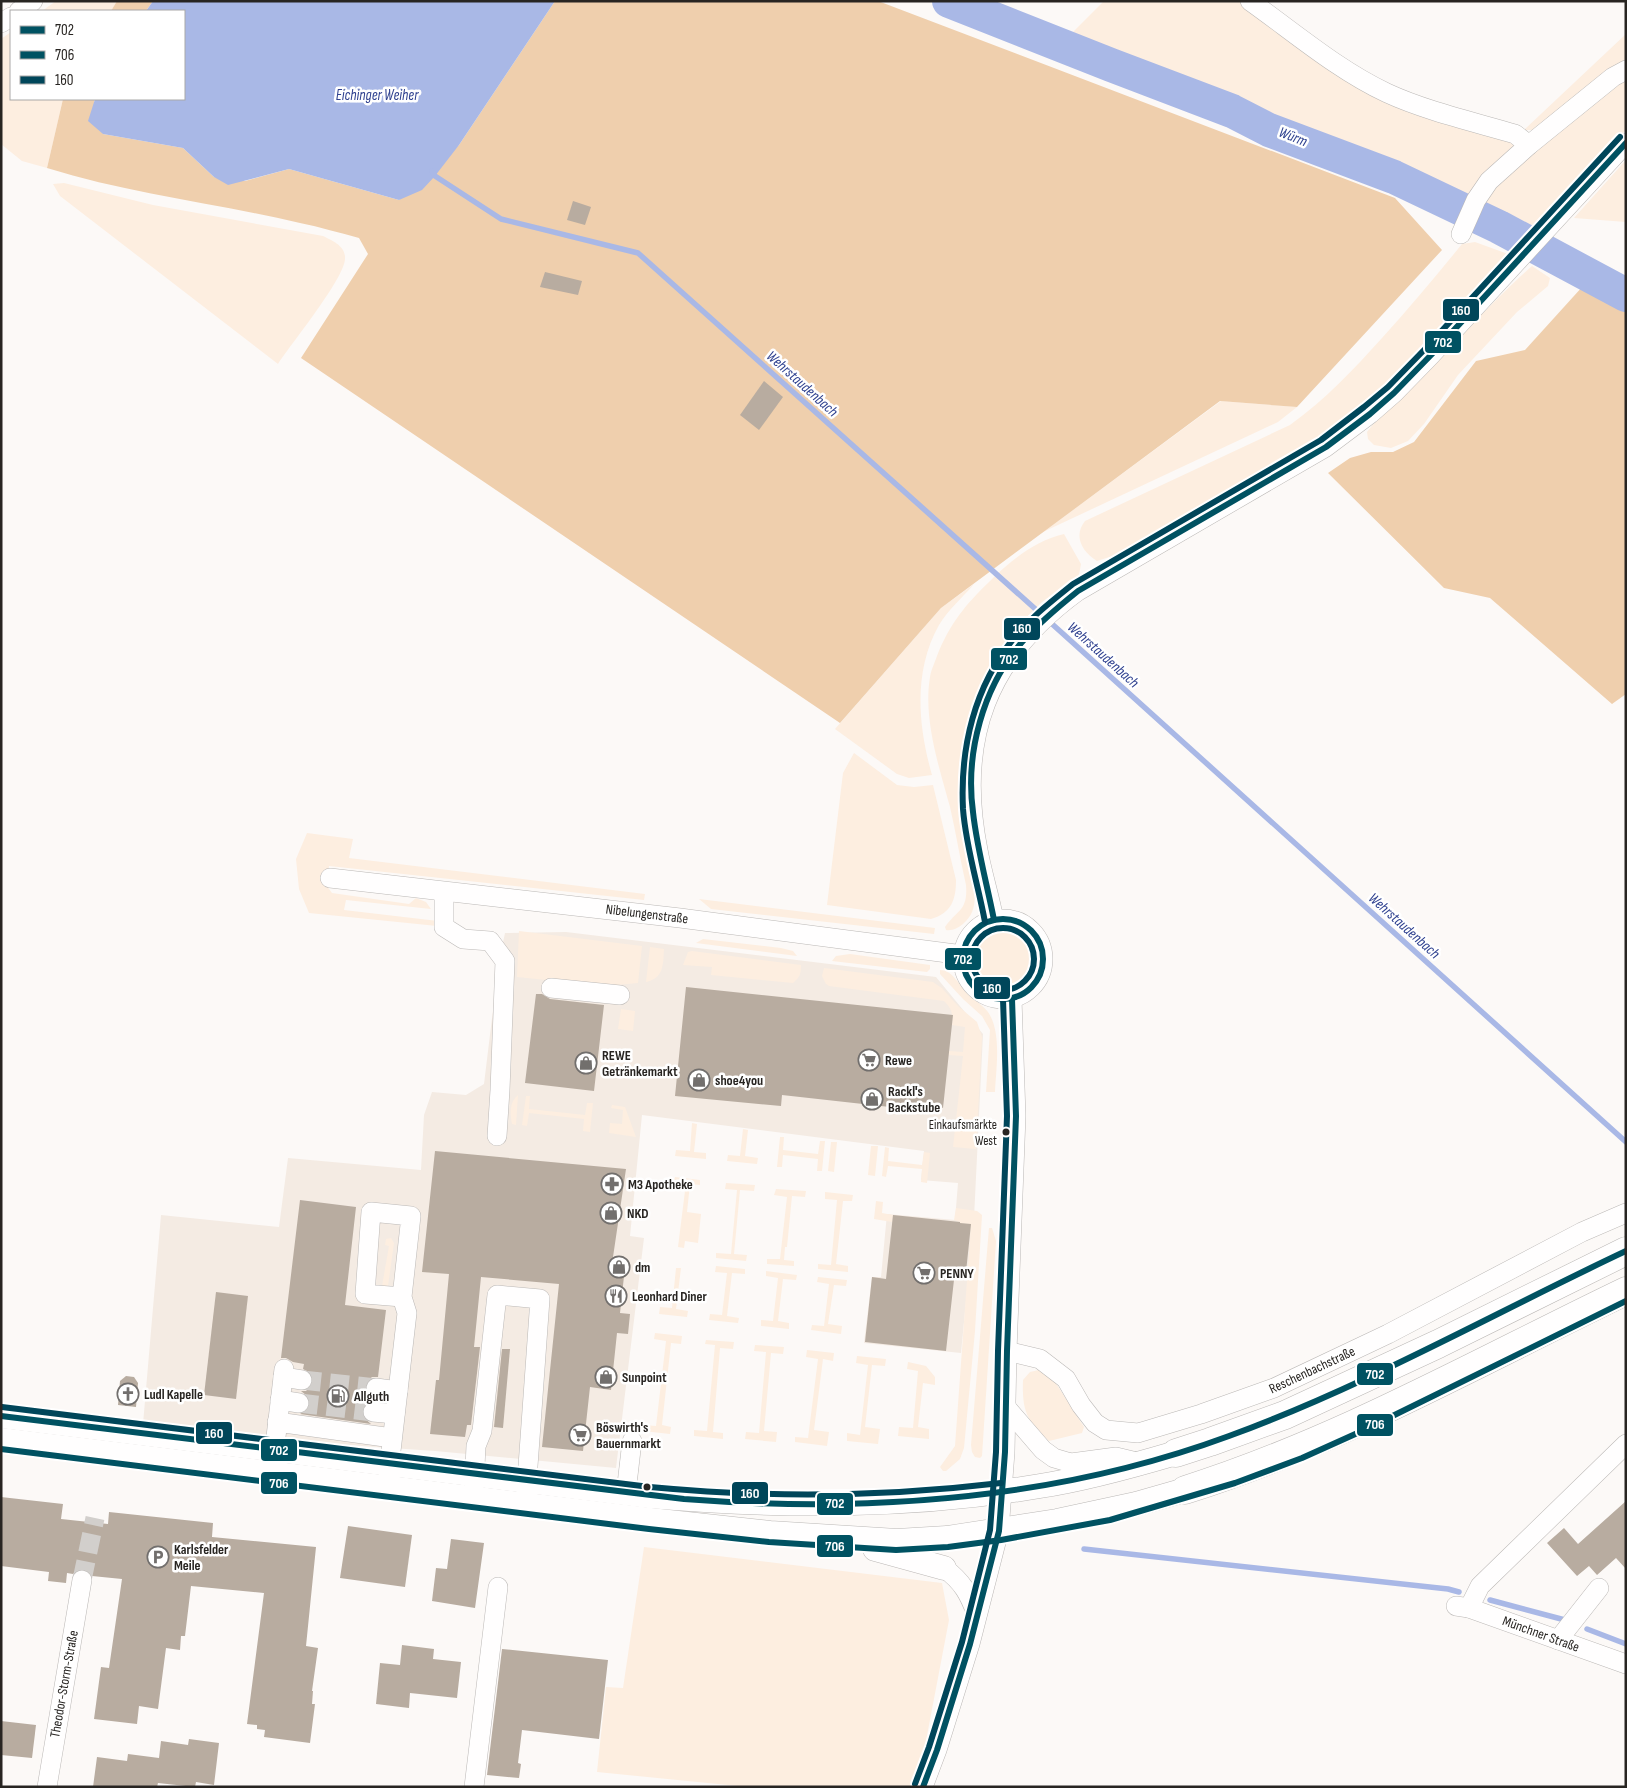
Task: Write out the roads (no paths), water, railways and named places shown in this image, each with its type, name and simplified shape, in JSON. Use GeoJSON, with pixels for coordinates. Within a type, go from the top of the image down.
{"type":"FeatureCollection","features":[{"type":"Feature","properties":{"kind":"highway"},"geometry":{"type":"LineString","coordinates":[[1176,1453],[1285,1415],[1438,1344],[1626,1251]]}},
{"type":"Feature","properties":{"kind":"highway"},"geometry":{"type":"LineString","coordinates":[[1185,1490],[1266,1462],[1358,1423],[1626,1291]]}},
{"type":"Feature","properties":{"kind":"main road"},"geometry":{"type":"LineString","coordinates":[[1,1416],[475,1475],[715,1502],[789,1504],[904,1502],[1002,1492],[1042,1486],[1142,1463],[1176,1453]]}},
{"type":"Feature","properties":{"kind":"main road"},"geometry":{"type":"LineString","coordinates":[[1,1440],[623,1517],[770,1533],[897,1541],[998,1531],[1108,1510],[1185,1490]]}},
{"type":"Feature","properties":{"kind":"main road"},"geometry":{"type":"LineString","coordinates":[[235,1469],[239,1445]]}},
{"type":"Feature","properties":{"kind":"main road"},"geometry":{"type":"LineString","coordinates":[[623,1517],[626,1493]]}},
{"type":"Feature","properties":{"kind":"main road"},"geometry":{"type":"LineString","coordinates":[[837,1538],[944,1568]]}},
{"type":"Feature","properties":{"kind":"street"},"geometry":{"type":"LineString","coordinates":[[5,1],[16,10]]}},
{"type":"Feature","properties":{"kind":"street"},"geometry":{"type":"LineString","coordinates":[[19,10],[33,1]]}},
{"type":"Feature","properties":{"kind":"street"},"geometry":{"type":"LineString","coordinates":[[1250,1],[1343,68],[1372,85],[1402,99],[1515,134],[1528,145]]}},
{"type":"Feature","properties":{"kind":"street"},"geometry":{"type":"LineString","coordinates":[[1464,229],[1476,200],[1489,181],[1528,145],[1614,77],[1626,70]]}},
{"type":"Feature","properties":{"kind":"street"},"geometry":{"type":"LineString","coordinates":[[994,920],[978,849],[970,779],[974,747],[986,703],[998,676],[1015,651],[1034,628],[1060,604],[1097,580],[1333,442],[1394,392],[1431,355],[1626,143]]}},
{"type":"Feature","properties":{"kind":"street","name":"Nibelungenstraße"},"geometry":{"type":"LineString","coordinates":[[330,878],[680,918],[963,955]]}},
{"type":"Feature","properties":{"kind":"street"},"geometry":{"type":"LineString","coordinates":[[444,892],[444,927],[463,939],[490,941],[505,961],[497,1136]]}},
{"type":"Feature","properties":{"kind":"street"},"geometry":{"type":"LineString","coordinates":[[994,920],[1016,921],[1028,927],[1037,936],[1042,948],[1044,961],[1041,974],[1034,985],[1025,993],[1012,999],[998,999],[985,995],[974,987],[966,976],[963,955],[970,936],[980,927],[994,920]]}},
{"type":"Feature","properties":{"kind":"street"},"geometry":{"type":"LineString","coordinates":[[551,988],[620,995]]}},
{"type":"Feature","properties":{"kind":"street"},"geometry":{"type":"LineString","coordinates":[[923,1787],[937,1750],[977,1616],[998,1531],[1002,1492],[1016,1116],[1012,999]]}},
{"type":"Feature","properties":{"kind":"street"},"geometry":{"type":"LineString","coordinates":[[386,1488],[407,1312],[402,1297],[411,1216],[371,1212],[365,1294],[402,1297]]}},
{"type":"Feature","properties":{"kind":"street","name":"Reschenbachstraße"},"geometry":{"type":"LineString","coordinates":[[1006,1351],[1040,1359],[1066,1379],[1081,1405],[1096,1423],[1106,1430],[1138,1433],[1201,1414],[1274,1388],[1388,1334],[1582,1232],[1626,1213]]}},
{"type":"Feature","properties":{"kind":"street"},"geometry":{"type":"LineString","coordinates":[[473,1499],[476,1446],[482,1431],[496,1296],[540,1299],[525,1505]]}},
{"type":"Feature","properties":{"kind":"street"},"geometry":{"type":"LineString","coordinates":[[272,1473],[283,1373],[302,1380]]}},
{"type":"Feature","properties":{"kind":"street"},"geometry":{"type":"LineString","coordinates":[[376,1388],[398,1391]]}},
{"type":"Feature","properties":{"kind":"street"},"geometry":{"type":"LineString","coordinates":[[280,1400],[299,1403]]}},
{"type":"Feature","properties":{"kind":"street"},"geometry":{"type":"LineString","coordinates":[[1005,1406],[1044,1450],[1054,1458],[1071,1463],[1116,1457],[1142,1463]]}},
{"type":"Feature","properties":{"kind":"street"},"geometry":{"type":"LineString","coordinates":[[373,1412],[395,1414]]}},
{"type":"Feature","properties":{"kind":"street"},"geometry":{"type":"LineString","coordinates":[[277,1422],[392,1438]]}},
{"type":"Feature","properties":{"kind":"street"},"geometry":{"type":"LineString","coordinates":[[626,1493],[632,1441]]}},
{"type":"Feature","properties":{"kind":"street","name":"Münchner Straße"},"geometry":{"type":"LineString","coordinates":[[1626,1444],[1480,1586],[1462,1607],[1626,1664]]}},
{"type":"Feature","properties":{"kind":"street"},"geometry":{"type":"LineString","coordinates":[[944,1568],[968,1592],[977,1616]]}},
{"type":"Feature","properties":{"kind":"street","name":"Theodor-Storm-Straße"},"geometry":{"type":"LineString","coordinates":[[47,1787],[82,1580]]}},
{"type":"Feature","properties":{"kind":"street"},"geometry":{"type":"LineString","coordinates":[[474,1787],[498,1587]]}},
{"type":"Feature","properties":{"kind":"street"},"geometry":{"type":"LineString","coordinates":[[1558,1640],[1600,1588]]}},
{"type":"Feature","properties":{"kind":"water","name":"Eichinger Weiher"},"geometry":{"type":"Polygon","coordinates":[[[153,1],[555,1],[459,145],[435,176],[422,190],[399,200],[289,169],[228,185],[214,177],[183,148],[103,134],[88,121],[95,100],[185,100],[185,10],[147,10],[153,1]]]}},
{"type":"Feature","properties":{"kind":"waterway","name":"Würm"},"geometry":{"type":"LineString","coordinates":[[949,1],[1232,111],[1269,130],[1394,177],[1499,227],[1626,295]]}},
{"type":"Feature","properties":{"kind":"waterway","name":"Wehrstaudenbach"},"geometry":{"type":"LineString","coordinates":[[432,171],[435,176],[501,219],[638,253],[1626,1142]]}},
{"type":"Feature","properties":{"kind":"waterway"},"geometry":{"type":"LineString","coordinates":[[1084,1549],[1448,1589],[1459,1592]]}},
{"type":"Feature","properties":{"kind":"waterway"},"geometry":{"type":"LineString","coordinates":[[1490,1600],[1565,1620]]}},
{"type":"Feature","properties":{"kind":"waterway"},"geometry":{"type":"LineString","coordinates":[[1587,1629],[1626,1644]]}},
{"type":"Feature","properties":{"kind":"tunnel"},"geometry":{"type":"LineString","coordinates":[[302,1380],[376,1388]]}},
{"type":"Feature","properties":{"kind":"tunnel"},"geometry":{"type":"LineString","coordinates":[[299,1403],[373,1412]]}},
{"type":"Feature","properties":{"kind":"tunnel"},"geometry":{"type":"LineString","coordinates":[[82,1580],[95,1518]]}},
{"type":"Feature","properties":{"kind":"place","name":"Rewe"},"geometry":{"type":"Point","coordinates":[869,1060]}},
{"type":"Feature","properties":{"kind":"place","name":"REWE Getränkemarkt"},"geometry":{"type":"Point","coordinates":[586,1063]}},
{"type":"Feature","properties":{"kind":"place","name":"shoe4you"},"geometry":{"type":"Point","coordinates":[699,1080]}},
{"type":"Feature","properties":{"kind":"place","name":"Rackl's Backstube"},"geometry":{"type":"Point","coordinates":[872,1099]}},
{"type":"Feature","properties":{"kind":"place","name":"Einkaufsmärkte West"},"geometry":{"type":"Point","coordinates":[1006,1132]}},
{"type":"Feature","properties":{"kind":"place","name":"M3 Apotheke"},"geometry":{"type":"Point","coordinates":[612,1184]}},
{"type":"Feature","properties":{"kind":"place","name":"NKD"},"geometry":{"type":"Point","coordinates":[611,1213]}},
{"type":"Feature","properties":{"kind":"place","name":"dm"},"geometry":{"type":"Point","coordinates":[619,1267]}},
{"type":"Feature","properties":{"kind":"place","name":"PENNY"},"geometry":{"type":"Point","coordinates":[924,1273]}},
{"type":"Feature","properties":{"kind":"place","name":"Leonhard Diner"},"geometry":{"type":"Point","coordinates":[616,1296]}},
{"type":"Feature","properties":{"kind":"place","name":"Sunpoint"},"geometry":{"type":"Point","coordinates":[606,1377]}},
{"type":"Feature","properties":{"kind":"place","name":"Ludl Kapelle"},"geometry":{"type":"Point","coordinates":[128,1394]}},
{"type":"Feature","properties":{"kind":"place","name":"Allguth"},"geometry":{"type":"Point","coordinates":[338,1396]}},
{"type":"Feature","properties":{"kind":"place","name":"Böswirth's Bauernmarkt"},"geometry":{"type":"Point","coordinates":[580,1435]}},
{"type":"Feature","properties":{"kind":"place","name":"Karlsfelder Meile"},"geometry":{"type":"Point","coordinates":[158,1557]}}]}
